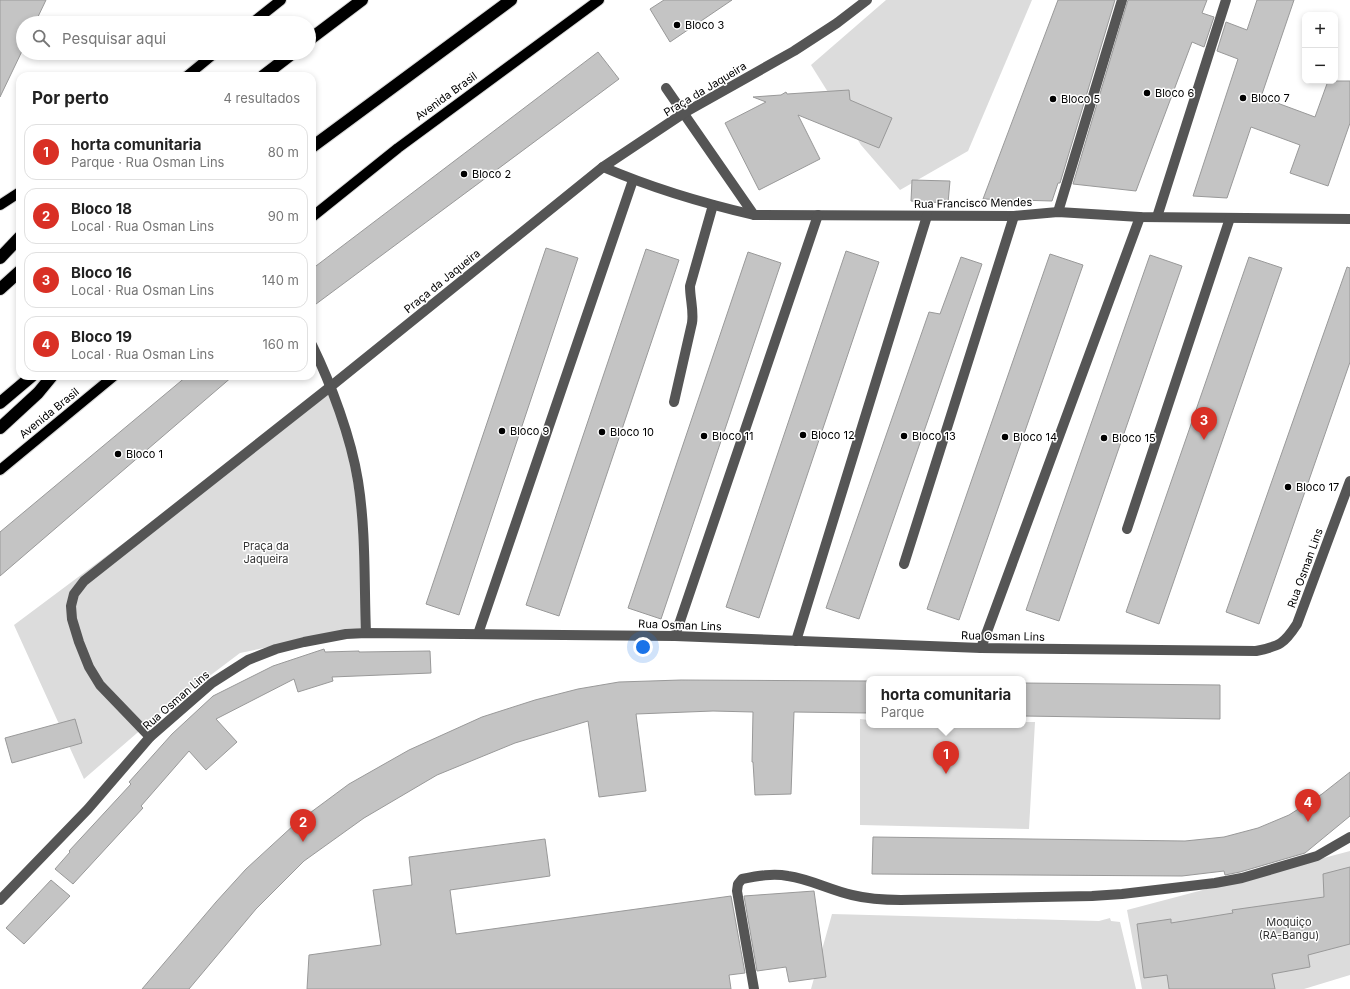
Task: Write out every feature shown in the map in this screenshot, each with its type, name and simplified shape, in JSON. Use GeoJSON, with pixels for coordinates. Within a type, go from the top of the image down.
{"type":"FeatureCollection","features":[{"type":"Feature","properties":{"kind":"highway"},"geometry":{"type":"LineString","coordinates":[[316,35],[362,0]]}},
{"type":"Feature","properties":{"kind":"highway"},"geometry":{"type":"LineString","coordinates":[[316,144],[511,0]]}},
{"type":"Feature","properties":{"kind":"highway"},"geometry":{"type":"LineString","coordinates":[[470,30],[520,0]]}},
{"type":"Feature","properties":{"kind":"highway"},"geometry":{"type":"LineString","coordinates":[[268,72],[284,60]]}},
{"type":"Feature","properties":{"kind":"highway"},"geometry":{"type":"LineString","coordinates":[[0,258],[16,241]]}},
{"type":"Feature","properties":{"kind":"highway"},"geometry":{"type":"LineString","coordinates":[[0,289],[16,275]]}},
{"type":"Feature","properties":{"kind":"highway"},"geometry":{"type":"LineString","coordinates":[[0,403],[27,380]]}},
{"type":"Feature","properties":{"kind":"highway"},"geometry":{"type":"LineString","coordinates":[[0,428],[48,380]]}},
{"type":"Feature","properties":{"kind":"main road"},"geometry":{"type":"LineString","coordinates":[[261,16],[281,0]]}},
{"type":"Feature","properties":{"kind":"main road","name":"Avenida Brasil"},"geometry":{"type":"LineString","coordinates":[[316,214],[398,148],[599,0]]}},
{"type":"Feature","properties":{"kind":"main road"},"geometry":{"type":"LineString","coordinates":[[191,72],[206,60]]}},
{"type":"Feature","properties":{"kind":"main road"},"geometry":{"type":"LineString","coordinates":[[0,205],[16,195]]}},
{"type":"Feature","properties":{"kind":"main road","name":"Avenida Brasil"},"geometry":{"type":"LineString","coordinates":[[0,470],[109,380]]}},
{"type":"Feature","properties":{"kind":"street","name":"Praça da Jaqueira"},"geometry":{"type":"LineString","coordinates":[[150,738],[100,685],[89,667],[78,642],[72,619],[71,606],[74,594],[84,581],[330,387],[603,167],[684,113],[794,51],[837,23],[867,0]]}},
{"type":"Feature","properties":{"kind":"street"},"geometry":{"type":"LineString","coordinates":[[1058,212],[1122,0]]}},
{"type":"Feature","properties":{"kind":"street"},"geometry":{"type":"LineString","coordinates":[[1157,217],[1226,0]]}},
{"type":"Feature","properties":{"kind":"street"},"geometry":{"type":"LineString","coordinates":[[666,88],[754,215]]}},
{"type":"Feature","properties":{"kind":"street","name":"Rua Francisco Mendes"},"geometry":{"type":"LineString","coordinates":[[603,167],[633,180],[713,205],[754,215],[1014,216],[1058,212],[1140,217],[1350,219]]}},
{"type":"Feature","properties":{"kind":"street"},"geometry":{"type":"LineString","coordinates":[[478,634],[633,180]]}},
{"type":"Feature","properties":{"kind":"street"},"geometry":{"type":"LineString","coordinates":[[674,402],[693,316],[690,300],[690,286],[713,205]]}},
{"type":"Feature","properties":{"kind":"street"},"geometry":{"type":"LineString","coordinates":[[675,636],[818,215]]}},
{"type":"Feature","properties":{"kind":"street"},"geometry":{"type":"LineString","coordinates":[[796,641],[927,216]]}},
{"type":"Feature","properties":{"kind":"street"},"geometry":{"type":"LineString","coordinates":[[904,564],[1014,216]]}},
{"type":"Feature","properties":{"kind":"street"},"geometry":{"type":"LineString","coordinates":[[981,648],[1140,217]]}},
{"type":"Feature","properties":{"kind":"street"},"geometry":{"type":"LineString","coordinates":[[1127,529],[1230,218]]}},
{"type":"Feature","properties":{"kind":"street"},"geometry":{"type":"LineString","coordinates":[[316,354],[330,387],[348,438],[358,480],[363,521],[366,633]]}},
{"type":"Feature","properties":{"kind":"street","name":"Rua Osman Lins"},"geometry":{"type":"LineString","coordinates":[[0,900],[88,809],[150,738],[212,683],[248,660],[276,650],[304,642],[346,634],[366,633],[675,636],[981,648],[1256,651],[1274,648],[1287,639],[1297,624],[1350,481]]}},
{"type":"Feature","properties":{"kind":"street"},"geometry":{"type":"LineString","coordinates":[[754,989],[737,891],[738,884],[742,879],[764,875],[787,875],[852,895],[871,899],[901,900],[1122,894],[1215,883],[1242,878],[1316,856],[1350,837]]}},
{"type":"Feature","properties":{"kind":"green space"},"geometry":{"type":"Polygon","coordinates":[[[886,0],[1032,0],[968,151],[900,190],[861,145],[811,65],[886,0]]]}},
{"type":"Feature","properties":{"kind":"green space","name":"Praça da Jaqueira"},"geometry":{"type":"Polygon","coordinates":[[[330,389],[345,440],[359,522],[361,628],[240,653],[159,714],[84,779],[14,625],[330,389]]]}},
{"type":"Feature","properties":{"kind":"green space"},"geometry":{"type":"Polygon","coordinates":[[[860,719],[866,720],[866,728],[1026,728],[1026,722],[1035,722],[1029,829],[860,825],[860,719]]]}},
{"type":"Feature","properties":{"kind":"green space","name":"Moquiço (RA-Bangu)"},"geometry":{"type":"Polygon","coordinates":[[[1350,851],[1350,975],[1304,989],[1142,989],[1127,910],[1350,851]]]}},
{"type":"Feature","properties":{"kind":"green space"},"geometry":{"type":"Polygon","coordinates":[[[832,914],[1099,921],[1110,918],[1111,921],[1120,922],[1136,989],[811,989],[832,914]]]}},
{"type":"Feature","properties":{"kind":"building"},"geometry":{"type":"Polygon","coordinates":[[[0,0],[46,0],[38,16],[16,16],[16,60],[18,60],[0,97],[0,0]]]}},
{"type":"Feature","properties":{"kind":"building","name":"Bloco 3"},"geometry":{"type":"Polygon","coordinates":[[[664,0],[732,0],[670,42],[650,9],[664,0]]]}},
{"type":"Feature","properties":{"kind":"building","name":"Bloco 5"},"geometry":{"type":"Polygon","coordinates":[[[1058,0],[1115,0],[1060,183],[1058,183],[1052,201],[983,199],[1058,0]]]}},
{"type":"Feature","properties":{"kind":"building","name":"Bloco 6"},"geometry":{"type":"Polygon","coordinates":[[[1128,0],[1207,0],[1202,13],[1214,17],[1204,47],[1192,42],[1136,191],[1073,184],[1128,0]]]}},
{"type":"Feature","properties":{"kind":"building"},"geometry":{"type":"Polygon","coordinates":[[[1257,0],[1294,0],[1261,97],[1315,117],[1327,84],[1338,84],[1338,81],[1350,81],[1350,123],[1328,186],[1290,173],[1300,145],[1251,127],[1227,198],[1193,196],[1238,59],[1217,51],[1226,22],[1247,30],[1257,0]]]}},
{"type":"Feature","properties":{"kind":"building","name":"Bloco 2"},"geometry":{"type":"Polygon","coordinates":[[[598,52],[619,79],[316,304],[316,266],[598,52]]]}},
{"type":"Feature","properties":{"kind":"building"},"geometry":{"type":"Polygon","coordinates":[[[849,90],[850,100],[892,118],[879,148],[798,115],[820,159],[759,190],[725,123],[766,102],[753,97],[781,95],[786,92],[787,94],[849,90]]]}},
{"type":"Feature","properties":{"kind":"building"},"geometry":{"type":"Polygon","coordinates":[[[912,180],[950,181],[948,203],[911,201],[912,180]]]}},
{"type":"Feature","properties":{"kind":"building","name":"Bloco 9"},"geometry":{"type":"Polygon","coordinates":[[[546,248],[578,258],[459,615],[426,604],[546,248]]]}},
{"type":"Feature","properties":{"kind":"building","name":"Bloco 10"},"geometry":{"type":"Polygon","coordinates":[[[646,249],[679,260],[559,616],[526,605],[646,249]]]}},
{"type":"Feature","properties":{"kind":"building","name":"Bloco 12"},"geometry":{"type":"Polygon","coordinates":[[[846,251],[879,262],[759,618],[726,607],[846,251]]]}},
{"type":"Feature","properties":{"kind":"building","name":"Bloco 11"},"geometry":{"type":"Polygon","coordinates":[[[748,252],[781,263],[661,619],[628,608],[748,252]]]}},
{"type":"Feature","properties":{"kind":"building","name":"Bloco 14"},"geometry":{"type":"Polygon","coordinates":[[[1050,254],[1083,265],[959,620],[927,609],[1050,254]]]}},
{"type":"Feature","properties":{"kind":"building","name":"Bloco 15"},"geometry":{"type":"Polygon","coordinates":[[[1150,255],[1182,266],[1059,621],[1026,610],[1150,255]]]}},
{"type":"Feature","properties":{"kind":"building","name":"Bloco 13"},"geometry":{"type":"Polygon","coordinates":[[[961,257],[982,264],[859,619],[826,608],[929,312],[940,314],[961,257]]]}},
{"type":"Feature","properties":{"kind":"building"},"geometry":{"type":"Polygon","coordinates":[[[1249,257],[1282,268],[1159,624],[1126,612],[1249,257]]]}},
{"type":"Feature","properties":{"kind":"building","name":"Bloco 17"},"geometry":{"type":"Polygon","coordinates":[[[1347,267],[1350,268],[1350,362],[1259,624],[1226,612],[1347,267]]]}},
{"type":"Feature","properties":{"kind":"building","name":"Bloco 1"},"geometry":{"type":"Polygon","coordinates":[[[182,380],[228,380],[0,576],[0,532],[182,380]]]}},
{"type":"Feature","properties":{"kind":"building"},"geometry":{"type":"Polygon","coordinates":[[[324,649],[325,652],[430,651],[431,673],[332,677],[333,681],[298,692],[294,679],[216,719],[237,742],[206,770],[189,751],[141,806],[143,808],[73,884],[55,869],[70,852],[69,851],[131,784],[129,782],[172,734],[213,696],[273,666],[324,649]]]}},
{"type":"Feature","properties":{"kind":"building"},"geometry":{"type":"Polygon","coordinates":[[[681,680],[866,681],[866,713],[794,712],[791,794],[755,795],[752,762],[753,712],[713,711],[636,714],[646,791],[599,797],[588,721],[515,743],[437,775],[364,818],[304,861],[256,909],[189,989],[142,989],[246,869],[295,824],[349,784],[409,750],[482,717],[535,700],[578,689],[619,682],[681,680]]]}},
{"type":"Feature","properties":{"kind":"building"},"geometry":{"type":"Polygon","coordinates":[[[1026,683],[1220,685],[1220,719],[1026,716],[1026,683]]]}},
{"type":"Feature","properties":{"kind":"building"},"geometry":{"type":"Polygon","coordinates":[[[75,719],[82,743],[12,763],[5,738],[75,719]]]}},
{"type":"Feature","properties":{"kind":"building"},"geometry":{"type":"Polygon","coordinates":[[[1350,772],[1350,816],[1305,853],[1240,872],[1225,875],[1224,871],[1182,876],[872,874],[873,837],[1185,841],[1224,837],[1258,828],[1289,815],[1322,794],[1350,772]]]}},
{"type":"Feature","properties":{"kind":"building"},"geometry":{"type":"Polygon","coordinates":[[[545,839],[550,876],[450,890],[456,934],[731,896],[745,973],[729,975],[731,989],[307,989],[309,955],[381,945],[373,890],[412,885],[409,857],[545,839]]]}},
{"type":"Feature","properties":{"kind":"building","name":"Moquiço (RA-Bangu)"},"geometry":{"type":"Polygon","coordinates":[[[1350,867],[1350,944],[1308,955],[1310,967],[1272,974],[1275,989],[1169,989],[1167,975],[1144,978],[1137,924],[1171,919],[1171,923],[1233,913],[1232,910],[1324,897],[1323,874],[1350,867]]]}},
{"type":"Feature","properties":{"kind":"building"},"geometry":{"type":"Polygon","coordinates":[[[51,880],[70,896],[24,944],[6,928],[51,880]]]}},
{"type":"Feature","properties":{"kind":"building"},"geometry":{"type":"Polygon","coordinates":[[[814,891],[826,977],[789,982],[786,967],[757,971],[744,896],[814,891]]]}},
{"type":"Feature","properties":{"kind":"place","name":"Bloco 3"},"geometry":{"type":"Point","coordinates":[677,25]}},
{"type":"Feature","properties":{"kind":"place","name":"Bloco 6"},"geometry":{"type":"Point","coordinates":[1147,93]}},
{"type":"Feature","properties":{"kind":"place","name":"Bloco 7"},"geometry":{"type":"Point","coordinates":[1243,98]}},
{"type":"Feature","properties":{"kind":"place","name":"Bloco 5"},"geometry":{"type":"Point","coordinates":[1053,99]}},
{"type":"Feature","properties":{"kind":"place","name":"Bloco 2"},"geometry":{"type":"Point","coordinates":[464,174]}},
{"type":"Feature","properties":{"kind":"place","name":"Bloco 9"},"geometry":{"type":"Point","coordinates":[502,431]}},
{"type":"Feature","properties":{"kind":"place","name":"Bloco 10"},"geometry":{"type":"Point","coordinates":[602,432]}},
{"type":"Feature","properties":{"kind":"place","name":"Bloco 12"},"geometry":{"type":"Point","coordinates":[803,435]}},
{"type":"Feature","properties":{"kind":"place","name":"Bloco 11"},"geometry":{"type":"Point","coordinates":[704,436]}},
{"type":"Feature","properties":{"kind":"place","name":"Bloco 13"},"geometry":{"type":"Point","coordinates":[904,436]}},
{"type":"Feature","properties":{"kind":"place","name":"Bloco 14"},"geometry":{"type":"Point","coordinates":[1005,437]}},
{"type":"Feature","properties":{"kind":"place","name":"Bloco 15"},"geometry":{"type":"Point","coordinates":[1104,438]}},
{"type":"Feature","properties":{"kind":"place","name":"Bloco 16"},"geometry":{"type":"Point","coordinates":[1204,440]}},
{"type":"Feature","properties":{"kind":"place","name":"Bloco 1"},"geometry":{"type":"Point","coordinates":[118,454]}},
{"type":"Feature","properties":{"kind":"place","name":"Bloco 17"},"geometry":{"type":"Point","coordinates":[1288,487]}},
{"type":"Feature","properties":{"kind":"place","name":"horta comunitaria"},"geometry":{"type":"Point","coordinates":[946,774]}},
{"type":"Feature","properties":{"kind":"place","name":"Bloco 19"},"geometry":{"type":"Point","coordinates":[1308,822]}},
{"type":"Feature","properties":{"kind":"place","name":"Bloco 18"},"geometry":{"type":"Point","coordinates":[303,842]}}]}
